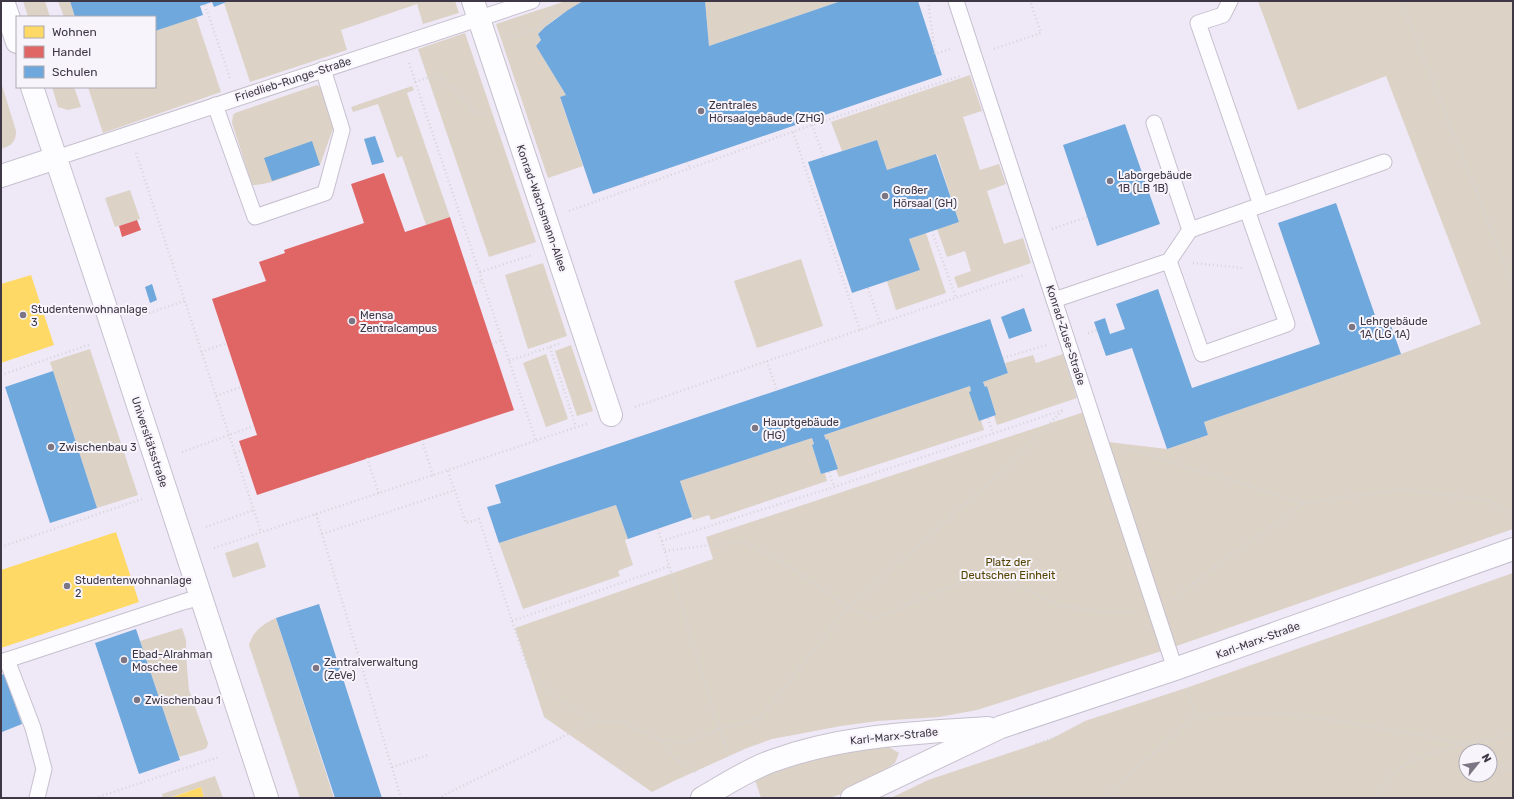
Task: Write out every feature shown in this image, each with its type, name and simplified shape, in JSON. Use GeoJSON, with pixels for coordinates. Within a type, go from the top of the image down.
{"type":"FeatureCollection","features":[{"type":"Feature","properties":{"kind":"street"},"geometry":{"type":"LineString","coordinates":[[3,1],[16,39]]}},
{"type":"Feature","properties":{"kind":"street","name":"Konrad-Wachsmann-Allee"},"geometry":{"type":"LineString","coordinates":[[476,10],[611,415]]}},
{"type":"Feature","properties":{"kind":"street","name":"Universitätsstraße"},"geometry":{"type":"LineString","coordinates":[[32,88],[267,798]]}},
{"type":"Feature","properties":{"kind":"street"},"geometry":{"type":"LineString","coordinates":[[1,176],[56,158]]}},
{"type":"Feature","properties":{"kind":"street","name":"Karl-Marx-Straße"},"geometry":{"type":"LineString","coordinates":[[852,798],[1001,727],[1176,669],[1513,549]]}},
{"type":"Feature","properties":{"kind":"street","name":"Karl-Marx-Straße"},"geometry":{"type":"LineString","coordinates":[[702,798],[771,761],[820,746],[874,736],[1001,727]]}},
{"type":"Feature","properties":{"kind":"lane","name":"Friedlieb-Runge-Straße"},"geometry":{"type":"LineString","coordinates":[[56,158],[402,43],[476,10],[532,1]]}},
{"type":"Feature","properties":{"kind":"lane","name":"Konrad-Zuse-Straße"},"geometry":{"type":"LineString","coordinates":[[956,1],[1176,669]]}},
{"type":"Feature","properties":{"kind":"lane"},"geometry":{"type":"LineString","coordinates":[[1170,261],[1202,354],[1288,324],[1267,270],[1254,207],[1198,23],[1223,15],[1230,1]]}},
{"type":"Feature","properties":{"kind":"lane"},"geometry":{"type":"LineString","coordinates":[[215,105],[255,217],[326,192],[342,130],[323,69]]}},
{"type":"Feature","properties":{"kind":"lane"},"geometry":{"type":"LineString","coordinates":[[1154,123],[1190,230]]}},
{"type":"Feature","properties":{"kind":"lane"},"geometry":{"type":"LineString","coordinates":[[1054,300],[1170,261],[1190,230],[1384,162]]}},
{"type":"Feature","properties":{"kind":"lane"},"geometry":{"type":"LineString","coordinates":[[37,798],[44,769],[33,728],[4,661],[201,597]]}},
{"type":"Feature","properties":{"kind":"path"},"geometry":{"type":"LineString","coordinates":[[550,1],[559,16]]}},
{"type":"Feature","properties":{"kind":"path"},"geometry":{"type":"LineString","coordinates":[[928,1],[936,54]]}},
{"type":"Feature","properties":{"kind":"path"},"geometry":{"type":"LineString","coordinates":[[546,220],[793,132],[977,63],[1041,33],[1030,1]]}},
{"type":"Feature","properties":{"kind":"path"},"geometry":{"type":"LineString","coordinates":[[1402,1],[1513,285]]}},
{"type":"Feature","properties":{"kind":"path"},"geometry":{"type":"LineString","coordinates":[[205,5],[236,98]]}},
{"type":"Feature","properties":{"kind":"path"},"geometry":{"type":"LineString","coordinates":[[487,45],[536,29],[556,12]]}},
{"type":"Feature","properties":{"kind":"path"},"geometry":{"type":"LineString","coordinates":[[402,43],[536,441]]}},
{"type":"Feature","properties":{"kind":"path"},"geometry":{"type":"LineString","coordinates":[[415,82],[439,74],[478,115],[507,106]]}},
{"type":"Feature","properties":{"kind":"path"},"geometry":{"type":"LineString","coordinates":[[812,125],[824,157]]}},
{"type":"Feature","properties":{"kind":"path"},"geometry":{"type":"LineString","coordinates":[[793,132],[860,330]]}},
{"type":"Feature","properties":{"kind":"path"},"geometry":{"type":"LineString","coordinates":[[129,134],[261,532]]}},
{"type":"Feature","properties":{"kind":"path"},"geometry":{"type":"LineString","coordinates":[[687,162],[690,168]]}},
{"type":"Feature","properties":{"kind":"path"},"geometry":{"type":"LineString","coordinates":[[643,177],[646,184]]}},
{"type":"Feature","properties":{"kind":"path"},"geometry":{"type":"LineString","coordinates":[[1033,235],[1087,217]]}},
{"type":"Feature","properties":{"kind":"path"},"geometry":{"type":"LineString","coordinates":[[932,231],[956,298]]}},
{"type":"Feature","properties":{"kind":"path"},"geometry":{"type":"LineString","coordinates":[[480,272],[539,252]]}},
{"type":"Feature","properties":{"kind":"path"},"geometry":{"type":"LineString","coordinates":[[1170,261],[1267,270]]}},
{"type":"Feature","properties":{"kind":"path"},"geometry":{"type":"LineString","coordinates":[[214,548],[448,471],[767,360],[1044,268]]}},
{"type":"Feature","properties":{"kind":"path"},"geometry":{"type":"LineString","coordinates":[[472,284],[482,280]]}},
{"type":"Feature","properties":{"kind":"path"},"geometry":{"type":"LineString","coordinates":[[868,288],[880,323]]}},
{"type":"Feature","properties":{"kind":"path"},"geometry":{"type":"LineString","coordinates":[[138,317],[184,301]]}},
{"type":"Feature","properties":{"kind":"path"},"geometry":{"type":"LineString","coordinates":[[1003,358],[1067,339]]}},
{"type":"Feature","properties":{"kind":"path"},"geometry":{"type":"LineString","coordinates":[[492,344],[502,340]]}},
{"type":"Feature","properties":{"kind":"path"},"geometry":{"type":"LineString","coordinates":[[1,375],[95,343]]}},
{"type":"Feature","properties":{"kind":"path"},"geometry":{"type":"LineString","coordinates":[[201,352],[226,343]]}},
{"type":"Feature","properties":{"kind":"path"},"geometry":{"type":"LineString","coordinates":[[509,361],[550,347],[576,427]]}},
{"type":"Feature","properties":{"kind":"path"},"geometry":{"type":"LineString","coordinates":[[767,360],[778,391]]}},
{"type":"Feature","properties":{"kind":"path"},"geometry":{"type":"LineString","coordinates":[[216,396],[241,387]]}},
{"type":"Feature","properties":{"kind":"path"},"geometry":{"type":"LineString","coordinates":[[662,542],[834,487],[1088,401]]}},
{"type":"Feature","properties":{"kind":"path"},"geometry":{"type":"LineString","coordinates":[[438,798],[595,722],[620,721],[659,740],[686,742],[719,729],[760,718],[848,607],[1002,472],[1064,409]]}},
{"type":"Feature","properties":{"kind":"path"},"geometry":{"type":"LineString","coordinates":[[988,418],[993,434]]}},
{"type":"Feature","properties":{"kind":"path"},"geometry":{"type":"LineString","coordinates":[[182,452],[254,426]]}},
{"type":"Feature","properties":{"kind":"path"},"geometry":{"type":"LineString","coordinates":[[422,440],[433,476]]}},
{"type":"Feature","properties":{"kind":"path"},"geometry":{"type":"LineString","coordinates":[[1100,441],[1304,503],[1401,489],[1488,500],[1513,514]]}},
{"type":"Feature","properties":{"kind":"path"},"geometry":{"type":"LineString","coordinates":[[235,453],[242,450]]}},
{"type":"Feature","properties":{"kind":"path"},"geometry":{"type":"LineString","coordinates":[[367,458],[379,494]]}},
{"type":"Feature","properties":{"kind":"path"},"geometry":{"type":"LineString","coordinates":[[448,471],[466,523],[479,519],[527,666],[556,697],[595,722]]}},
{"type":"Feature","properties":{"kind":"path"},"geometry":{"type":"LineString","coordinates":[[829,472],[834,487]]}},
{"type":"Feature","properties":{"kind":"path"},"geometry":{"type":"LineString","coordinates":[[322,534],[455,490]]}},
{"type":"Feature","properties":{"kind":"path"},"geometry":{"type":"LineString","coordinates":[[1,547],[147,497]]}},
{"type":"Feature","properties":{"kind":"path"},"geometry":{"type":"LineString","coordinates":[[665,551],[742,541],[791,567],[848,607],[874,619],[963,582],[987,578],[1010,582],[1061,606],[1108,613],[1157,614],[1220,563],[1304,503]]}},
{"type":"Feature","properties":{"kind":"path"},"geometry":{"type":"LineString","coordinates":[[206,527],[254,510]]}},
{"type":"Feature","properties":{"kind":"path"},"geometry":{"type":"LineString","coordinates":[[316,514],[401,798]]}},
{"type":"Feature","properties":{"kind":"path"},"geometry":{"type":"LineString","coordinates":[[658,528],[719,729],[730,757]]}},
{"type":"Feature","properties":{"kind":"path"},"geometry":{"type":"LineString","coordinates":[[512,621],[670,566]]}},
{"type":"Feature","properties":{"kind":"path"},"geometry":{"type":"LineString","coordinates":[[1186,688],[1196,716]]}},
{"type":"Feature","properties":{"kind":"path"},"geometry":{"type":"LineString","coordinates":[[1106,798],[1139,766],[1196,716],[1220,713],[1273,713],[1302,715],[1458,743]]}},
{"type":"Feature","properties":{"kind":"path"},"geometry":{"type":"LineString","coordinates":[[1470,743],[1492,740],[1513,733]]}},
{"type":"Feature","properties":{"kind":"path"},"geometry":{"type":"LineString","coordinates":[[659,740],[675,758],[686,767],[700,774]]}},
{"type":"Feature","properties":{"kind":"path"},"geometry":{"type":"LineString","coordinates":[[1375,798],[1382,787],[1396,771],[1426,754],[1458,745]]}},
{"type":"Feature","properties":{"kind":"path"},"geometry":{"type":"LineString","coordinates":[[392,767],[428,755]]}},
{"type":"Feature","properties":{"kind":"path"},"geometry":{"type":"LineString","coordinates":[[94,798],[219,757]]}},
{"type":"Feature","properties":{"kind":"path"},"geometry":{"type":"LineString","coordinates":[[1498,765],[1513,771]]}},
{"type":"Feature","properties":{"kind":"path"},"geometry":{"type":"LineString","coordinates":[[1004,798],[1038,795],[1043,798]]}},
{"type":"Feature","properties":{"kind":"green space"},"geometry":{"type":"Polygon","coordinates":[[[23,1],[45,1],[50,16],[28,16],[23,1]]]}},
{"type":"Feature","properties":{"kind":"green space"},"geometry":{"type":"Polygon","coordinates":[[[58,1],[70,1],[75,16],[64,16],[58,1]]]}},
{"type":"Feature","properties":{"kind":"green space"},"geometry":{"type":"Polygon","coordinates":[[[230,1],[455,1],[459,13],[423,24],[417,4],[341,30],[347,50],[250,82],[224,3],[230,1]]]}},
{"type":"Feature","properties":{"kind":"green space"},"geometry":{"type":"Polygon","coordinates":[[[566,1],[583,1],[548,24],[538,34],[541,40],[536,46],[566,95],[560,98],[583,166],[548,178],[496,24],[566,1]]]}},
{"type":"Feature","properties":{"kind":"green space"},"geometry":{"type":"Polygon","coordinates":[[[705,1],[841,1],[709,46],[705,1]]]}},
{"type":"Feature","properties":{"kind":"green space","name":"Platz der Deutschen Einheit"},"geometry":{"type":"Polygon","coordinates":[[[1258,1],[1513,1],[1513,529],[1168,649],[977,710],[939,717],[878,721],[841,726],[772,739],[747,748],[652,792],[544,717],[515,628],[713,559],[706,537],[1090,410],[1100,441],[1167,449],[1208,435],[1204,422],[1401,354],[1481,324],[1386,76],[1298,110],[1258,1]]]}},
{"type":"Feature","properties":{"kind":"green space"},"geometry":{"type":"Polygon","coordinates":[[[196,17],[221,92],[103,133],[88,88],[156,88],[156,31],[196,17]]]}},
{"type":"Feature","properties":{"kind":"green space"},"geometry":{"type":"Polygon","coordinates":[[[465,33],[536,242],[489,257],[418,49],[465,33]]]}},
{"type":"Feature","properties":{"kind":"green space"},"geometry":{"type":"Polygon","coordinates":[[[970,75],[982,111],[963,117],[980,170],[999,164],[1006,184],[987,191],[1004,244],[1023,238],[1031,263],[958,288],[954,277],[971,271],[965,251],[947,257],[937,229],[959,222],[937,154],[887,170],[877,140],[842,151],[831,122],[970,75]]]}},
{"type":"Feature","properties":{"kind":"green space"},"geometry":{"type":"Polygon","coordinates":[[[1,82],[16,131],[14,141],[1,149],[1,82]]]}},
{"type":"Feature","properties":{"kind":"green space"},"geometry":{"type":"Polygon","coordinates":[[[317,85],[324,90],[334,126],[320,165],[267,183],[252,185],[232,123],[233,115],[235,113],[317,85]]]}},
{"type":"Feature","properties":{"kind":"green space"},"geometry":{"type":"Polygon","coordinates":[[[412,86],[414,90],[407,93],[450,217],[426,225],[402,156],[397,158],[378,104],[353,112],[351,107],[412,86]]]}},
{"type":"Feature","properties":{"kind":"green space"},"geometry":{"type":"Polygon","coordinates":[[[52,88],[74,88],[81,107],[68,110],[58,107],[52,88]]]}},
{"type":"Feature","properties":{"kind":"green space"},"geometry":{"type":"Polygon","coordinates":[[[130,190],[140,219],[115,227],[105,198],[130,190]]]}},
{"type":"Feature","properties":{"kind":"green space"},"geometry":{"type":"Polygon","coordinates":[[[926,233],[946,293],[896,310],[887,281],[920,270],[909,239],[926,233]]]}},
{"type":"Feature","properties":{"kind":"green space"},"geometry":{"type":"Polygon","coordinates":[[[801,259],[823,326],[757,348],[734,281],[801,259]]]}},
{"type":"Feature","properties":{"kind":"green space"},"geometry":{"type":"Polygon","coordinates":[[[543,263],[567,336],[528,349],[505,275],[543,263]]]}},
{"type":"Feature","properties":{"kind":"green space"},"geometry":{"type":"Polygon","coordinates":[[[571,345],[593,411],[577,416],[555,351],[571,345]]]}},
{"type":"Feature","properties":{"kind":"green space"},"geometry":{"type":"Polygon","coordinates":[[[90,349],[138,495],[97,508],[50,362],[90,349]]]}},
{"type":"Feature","properties":{"kind":"green space"},"geometry":{"type":"Polygon","coordinates":[[[546,354],[568,419],[546,427],[523,363],[546,354]]]}},
{"type":"Feature","properties":{"kind":"green space"},"geometry":{"type":"Polygon","coordinates":[[[1063,354],[1077,398],[997,425],[994,416],[996,415],[987,386],[985,387],[983,382],[1008,373],[1005,363],[1033,355],[1036,363],[1063,354]]]}},
{"type":"Feature","properties":{"kind":"green space"},"geometry":{"type":"Polygon","coordinates":[[[970,386],[979,421],[981,420],[984,430],[839,477],[829,440],[826,440],[824,435],[970,386]]]}},
{"type":"Feature","properties":{"kind":"green space"},"geometry":{"type":"Polygon","coordinates":[[[812,438],[814,444],[812,445],[821,474],[825,473],[827,481],[711,520],[709,515],[693,520],[680,481],[812,438]]]}},
{"type":"Feature","properties":{"kind":"green space"},"geometry":{"type":"Polygon","coordinates":[[[616,505],[628,539],[625,540],[633,565],[618,571],[620,576],[523,609],[499,543],[616,505]]]}},
{"type":"Feature","properties":{"kind":"green space"},"geometry":{"type":"Polygon","coordinates":[[[258,542],[266,567],[233,578],[225,553],[258,542]]]}},
{"type":"Feature","properties":{"kind":"green space"},"geometry":{"type":"Polygon","coordinates":[[[1513,573],[1513,798],[891,798],[928,780],[1051,739],[1085,721],[1186,688],[1513,573]]]}},
{"type":"Feature","properties":{"kind":"green space"},"geometry":{"type":"Polygon","coordinates":[[[276,618],[334,798],[300,798],[249,645],[259,628],[276,618]]]}},
{"type":"Feature","properties":{"kind":"green space"},"geometry":{"type":"Polygon","coordinates":[[[182,628],[186,640],[189,690],[208,743],[205,749],[179,757],[140,641],[182,628]]]}},
{"type":"Feature","properties":{"kind":"green space"},"geometry":{"type":"Polygon","coordinates":[[[871,747],[889,747],[899,753],[895,763],[842,794],[829,798],[761,798],[755,780],[826,755],[871,747]]]}},
{"type":"Feature","properties":{"kind":"green space"},"geometry":{"type":"Polygon","coordinates":[[[215,776],[223,798],[204,798],[201,787],[169,798],[163,798],[162,794],[215,776]]]}},
{"type":"Feature","properties":{"kind":"building: Wohnen","name":"Studentenwohnanlage 3"},"geometry":{"type":"Polygon","coordinates":[[[31,275],[54,345],[1,363],[1,284],[31,275]]]}},
{"type":"Feature","properties":{"kind":"building: Wohnen","name":"Studentenwohnanlage 2"},"geometry":{"type":"Polygon","coordinates":[[[116,532],[139,602],[1,648],[1,570],[116,532]]]}},
{"type":"Feature","properties":{"kind":"building: Wohnen"},"geometry":{"type":"Polygon","coordinates":[[[201,787],[204,798],[170,798],[201,787]]]}},
{"type":"Feature","properties":{"kind":"building: Handel","name":"Mensa Zentralcampus"},"geometry":{"type":"Polygon","coordinates":[[[384,173],[405,232],[450,217],[514,410],[257,495],[239,441],[257,435],[212,299],[266,281],[259,262],[285,253],[284,250],[364,223],[351,184],[384,173]]]}},
{"type":"Feature","properties":{"kind":"building: Handel"},"geometry":{"type":"Polygon","coordinates":[[[137,220],[141,230],[122,237],[119,226],[137,220]]]}},
{"type":"Feature","properties":{"kind":"building: Schulen"},"geometry":{"type":"Polygon","coordinates":[[[70,1],[229,1],[214,7],[212,2],[200,6],[203,15],[156,31],[156,16],[75,16],[70,1]]]}},
{"type":"Feature","properties":{"kind":"building: Schulen","name":"Zentrales Hörsaalgebäude (ZHG)"},"geometry":{"type":"Polygon","coordinates":[[[583,1],[705,1],[709,46],[841,1],[918,1],[942,75],[593,194],[560,97],[566,95],[536,46],[541,40],[538,34],[545,27],[583,1]]]}},
{"type":"Feature","properties":{"kind":"building: Schulen","name":"Laborgebäude 1B (LB 1B)"},"geometry":{"type":"Polygon","coordinates":[[[1125,124],[1160,224],[1097,246],[1063,145],[1125,124]]]}},
{"type":"Feature","properties":{"kind":"building: Schulen"},"geometry":{"type":"Polygon","coordinates":[[[375,136],[384,162],[372,165],[364,139],[375,136]]]}},
{"type":"Feature","properties":{"kind":"building: Schulen","name":"Großer Hörsaal (GH)"},"geometry":{"type":"Polygon","coordinates":[[[877,140],[887,170],[936,154],[959,222],[909,239],[920,270],[852,293],[808,162],[877,140]]]}},
{"type":"Feature","properties":{"kind":"building: Schulen"},"geometry":{"type":"Polygon","coordinates":[[[312,141],[320,165],[272,181],[264,158],[312,141]]]}},
{"type":"Feature","properties":{"kind":"building: Schulen","name":"Lehrgebäude 1A (LG 1A)"},"geometry":{"type":"Polygon","coordinates":[[[1336,203],[1378,324],[1389,320],[1401,354],[1204,422],[1208,435],[1167,449],[1132,348],[1106,356],[1094,322],[1105,318],[1110,334],[1125,329],[1116,304],[1158,289],[1192,388],[1320,344],[1278,223],[1336,203]]]}},
{"type":"Feature","properties":{"kind":"building: Schulen"},"geometry":{"type":"Polygon","coordinates":[[[152,284],[157,300],[150,303],[145,287],[152,284]]]}},
{"type":"Feature","properties":{"kind":"building: Schulen"},"geometry":{"type":"Polygon","coordinates":[[[1024,308],[1032,331],[1009,339],[1001,317],[1024,308]]]}},
{"type":"Feature","properties":{"kind":"building: Schulen","name":"Hauptgebäude (HG)"},"geometry":{"type":"Polygon","coordinates":[[[990,319],[1008,373],[983,382],[985,387],[987,386],[996,415],[979,421],[969,392],[971,391],[970,386],[824,435],[826,440],[828,439],[838,469],[821,474],[812,445],[814,444],[812,438],[680,481],[692,517],[628,539],[616,505],[499,543],[487,507],[501,503],[495,485],[990,319]]]}},
{"type":"Feature","properties":{"kind":"building: Schulen","name":"Zwischenbau 3"},"geometry":{"type":"Polygon","coordinates":[[[53,371],[97,508],[50,523],[5,387],[53,371]]]}},
{"type":"Feature","properties":{"kind":"building: Schulen","name":"Zentralverwaltung (ZeVe)"},"geometry":{"type":"Polygon","coordinates":[[[319,604],[382,798],[335,798],[276,618],[319,604]]]}},
{"type":"Feature","properties":{"kind":"building: Schulen","name":"Zwischenbau 1"},"geometry":{"type":"Polygon","coordinates":[[[136,629],[180,760],[139,774],[95,643],[136,629]]]}},
{"type":"Feature","properties":{"kind":"building: Schulen"},"geometry":{"type":"Polygon","coordinates":[[[4,674],[22,724],[2,732],[1,675],[4,674]]]}},
{"type":"Feature","properties":{"kind":"place","name":"Zentrales Hörsaalgebäude (ZHG)"},"geometry":{"type":"Point","coordinates":[701,111]}},
{"type":"Feature","properties":{"kind":"place","name":"Laborgebäude 1B (LB 1B)"},"geometry":{"type":"Point","coordinates":[1110,181]}},
{"type":"Feature","properties":{"kind":"place","name":"Großer Hörsaal (GH)"},"geometry":{"type":"Point","coordinates":[885,196]}},
{"type":"Feature","properties":{"kind":"place","name":"Studentenwohnanlage 3"},"geometry":{"type":"Point","coordinates":[23,315]}},
{"type":"Feature","properties":{"kind":"place","name":"Mensa Zentralcampus"},"geometry":{"type":"Point","coordinates":[352,321]}},
{"type":"Feature","properties":{"kind":"place","name":"Lehrgebäude 1A (LG 1A)"},"geometry":{"type":"Point","coordinates":[1352,327]}},
{"type":"Feature","properties":{"kind":"place","name":"Hauptgebäude (HG)"},"geometry":{"type":"Point","coordinates":[755,428]}},
{"type":"Feature","properties":{"kind":"place","name":"Zwischenbau 3"},"geometry":{"type":"Point","coordinates":[51,447]}},
{"type":"Feature","properties":{"kind":"place","name":"Studentenwohnanlage 2"},"geometry":{"type":"Point","coordinates":[67,586]}},
{"type":"Feature","properties":{"kind":"place","name":"Ebad-Alrahman Moschee"},"geometry":{"type":"Point","coordinates":[124,660]}},
{"type":"Feature","properties":{"kind":"place","name":"Zentralverwaltung (ZeVe)"},"geometry":{"type":"Point","coordinates":[316,668]}},
{"type":"Feature","properties":{"kind":"place","name":"Zwischenbau 1"},"geometry":{"type":"Point","coordinates":[137,700]}}]}
